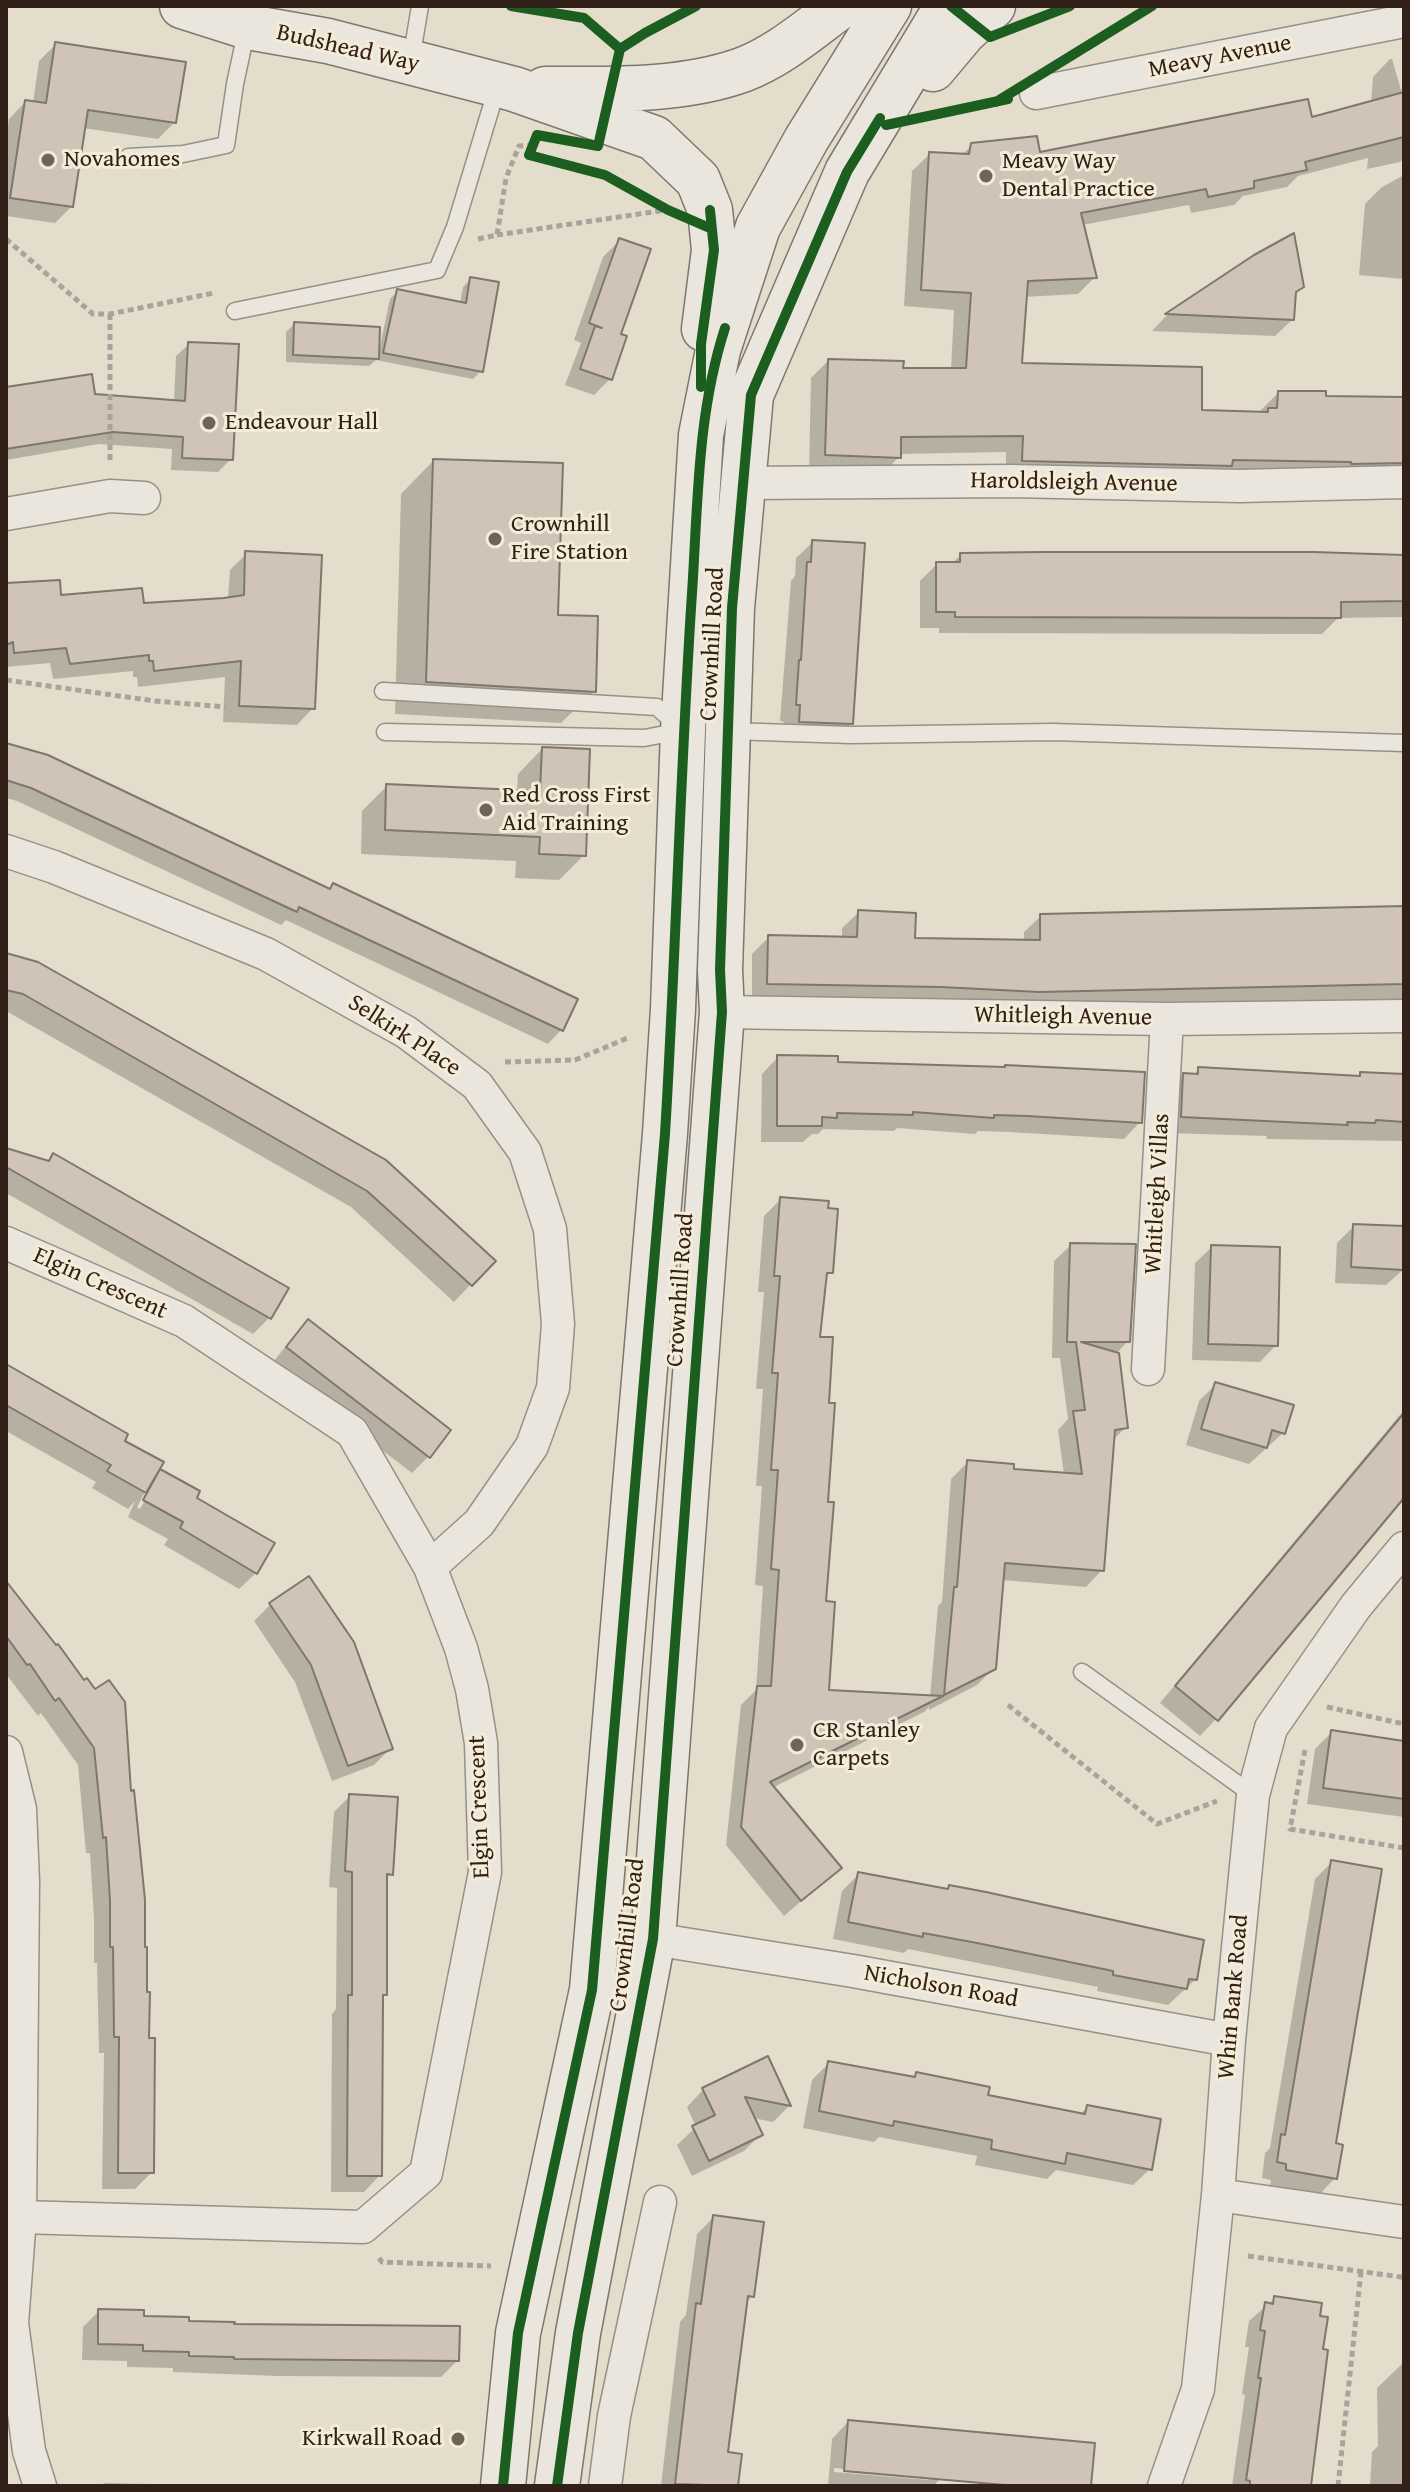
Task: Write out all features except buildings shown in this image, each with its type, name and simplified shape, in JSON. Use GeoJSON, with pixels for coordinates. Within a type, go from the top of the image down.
{"type":"FeatureCollection","features":[{"type":"Feature","properties":{"kind":"main road","name":"Budshead Way"},"geometry":{"type":"LineString","coordinates":[[182,6],[248,27],[328,41],[506,87],[654,138],[698,180],[710,210],[714,250],[701,344],[701,435]]}},
{"type":"Feature","properties":{"kind":"main road","name":"Budshead Way"},"geometry":{"type":"LineString","coordinates":[[506,87],[585,89],[682,84],[742,70],[791,44],[841,6]]}},
{"type":"Feature","properties":{"kind":"main road","name":"Crownhill Road"},"geometry":{"type":"LineString","coordinates":[[503,2486],[518,2333],[592,1990],[665,1134],[673,1009],[683,730],[701,435],[718,350],[758,227],[806,140],[889,6]]}},
{"type":"Feature","properties":{"kind":"main road","name":"Crownhill Road"},"geometry":{"type":"LineString","coordinates":[[557,2486],[578,2333],[653,1939],[722,1012],[720,970],[732,608],[751,395],[847,172],[947,6]]}},
{"type":"Feature","properties":{"kind":"main road"},"geometry":{"type":"LineString","coordinates":[[847,172],[964,32],[993,6]]}},
{"type":"Feature","properties":{"kind":"street","name":"Meavy Avenue"},"geometry":{"type":"LineString","coordinates":[[1036,93],[1404,21]]}},
{"type":"Feature","properties":{"kind":"street","name":"Haroldsleigh Avenue"},"geometry":{"type":"LineString","coordinates":[[744,483],[1012,481],[1240,486],[1404,482]]}},
{"type":"Feature","properties":{"kind":"street"},"geometry":{"type":"LineString","coordinates":[[6,514],[110,496],[144,498]]}},
{"type":"Feature","properties":{"kind":"street","name":"Crownhill Road"},"geometry":{"type":"LineString","coordinates":[[683,730],[711,681],[715,622],[732,608]]}},
{"type":"Feature","properties":{"kind":"street","name":"Selkirk Place"},"geometry":{"type":"LineString","coordinates":[[6,851],[54,867],[266,954],[406,1032],[477,1085],[525,1152],[550,1229],[558,1324],[553,1388],[532,1446],[479,1523],[430,1567]]}},
{"type":"Feature","properties":{"kind":"street","name":"Whitleigh Avenue"},"geometry":{"type":"LineString","coordinates":[[722,1012],[1167,1019],[1404,1016]]}},
{"type":"Feature","properties":{"kind":"street","name":"Whitleigh Villas"},"geometry":{"type":"LineString","coordinates":[[1148,1369],[1167,1019]]}},
{"type":"Feature","properties":{"kind":"street","name":"Elgin Crescent"},"geometry":{"type":"LineString","coordinates":[[6,1243],[184,1321],[352,1432],[430,1567],[461,1648],[481,1743],[485,1872],[426,2173],[363,2227]]}},
{"type":"Feature","properties":{"kind":"street","name":"Whin Bank Road"},"geometry":{"type":"LineString","coordinates":[[1164,2486],[1198,2389],[1218,2195],[1250,1792],[1271,1728],[1356,1606],[1404,1548]]}},
{"type":"Feature","properties":{"kind":"street"},"geometry":{"type":"LineString","coordinates":[[6,1752],[20,1809],[23,1882],[20,2217],[12,2323],[29,2451],[40,2486]]}},
{"type":"Feature","properties":{"kind":"street","name":"Nicholson Road"},"geometry":{"type":"LineString","coordinates":[[653,1939],[865,1973],[1229,2040]]}},
{"type":"Feature","properties":{"kind":"street"},"geometry":{"type":"LineString","coordinates":[[1218,2195],[1404,2222]]}},
{"type":"Feature","properties":{"kind":"street"},"geometry":{"type":"LineString","coordinates":[[605,2486],[614,2416],[660,2202]]}},
{"type":"Feature","properties":{"kind":"street"},"geometry":{"type":"LineString","coordinates":[[20,2217],[363,2227]]}},
{"type":"Feature","properties":{"kind":"lane"},"geometry":{"type":"LineString","coordinates":[[410,63],[420,6]]}},
{"type":"Feature","properties":{"kind":"lane"},"geometry":{"type":"LineString","coordinates":[[128,157],[183,154],[226,145],[248,27]]}},
{"type":"Feature","properties":{"kind":"lane"},"geometry":{"type":"LineString","coordinates":[[235,311],[437,270],[506,87]]}},
{"type":"Feature","properties":{"kind":"lane"},"geometry":{"type":"LineString","coordinates":[[383,691],[657,707],[683,730]]}},
{"type":"Feature","properties":{"kind":"lane"},"geometry":{"type":"LineString","coordinates":[[385,732],[644,738],[683,730]]}},
{"type":"Feature","properties":{"kind":"lane"},"geometry":{"type":"LineString","coordinates":[[728,731],[851,735],[1053,732],[1404,743]]}},
{"type":"Feature","properties":{"kind":"lane"},"geometry":{"type":"LineString","coordinates":[[1082,1672],[1250,1792]]}},
{"type":"Feature","properties":{"kind":"path"},"geometry":{"type":"LineString","coordinates":[[506,178],[519,146],[533,145]]}},
{"type":"Feature","properties":{"kind":"path"},"geometry":{"type":"LineString","coordinates":[[655,203],[712,229]]}},
{"type":"Feature","properties":{"kind":"path"},"geometry":{"type":"LineString","coordinates":[[497,235],[668,210]]}},
{"type":"Feature","properties":{"kind":"path"},"geometry":{"type":"LineString","coordinates":[[6,239],[93,314],[110,314],[110,496]]}},
{"type":"Feature","properties":{"kind":"path"},"geometry":{"type":"LineString","coordinates":[[6,680],[155,701],[226,707]]}},
{"type":"Feature","properties":{"kind":"path"},"geometry":{"type":"LineString","coordinates":[[494,1063],[575,1060],[635,1035],[673,1009]]}},
{"type":"Feature","properties":{"kind":"path"},"geometry":{"type":"LineString","coordinates":[[1008,1705],[1157,1824],[1250,1792]]}},
{"type":"Feature","properties":{"kind":"path"},"geometry":{"type":"LineString","coordinates":[[1322,1705],[1404,1724]]}},
{"type":"Feature","properties":{"kind":"path"},"geometry":{"type":"LineString","coordinates":[[1306,1743],[1290,1829],[1404,1848]]}},
{"type":"Feature","properties":{"kind":"path"},"geometry":{"type":"LineString","coordinates":[[363,2227],[382,2262],[532,2267]]}},
{"type":"Feature","properties":{"kind":"path"},"geometry":{"type":"LineString","coordinates":[[1243,2255],[1404,2279]]}},
{"type":"Feature","properties":{"kind":"path"},"geometry":{"type":"LineString","coordinates":[[1338,2486],[1361,2271]]}},
{"type":"Feature","properties":{"kind":"cycle path"},"geometry":{"type":"LineString","coordinates":[[511,6],[584,18],[620,49]]}},
{"type":"Feature","properties":{"kind":"cycle path"},"geometry":{"type":"LineString","coordinates":[[696,6],[620,49],[598,146],[537,135],[529,155],[605,175],[668,210],[712,229]]}},
{"type":"Feature","properties":{"kind":"cycle path"},"geometry":{"type":"LineString","coordinates":[[951,6],[990,37],[1070,6]]}},
{"type":"Feature","properties":{"kind":"cycle path"},"geometry":{"type":"LineString","coordinates":[[996,102],[1152,6]]}},
{"type":"Feature","properties":{"kind":"cycle path"},"geometry":{"type":"LineString","coordinates":[[886,125],[1008,99]]}},
{"type":"Feature","properties":{"kind":"cycle path"},"geometry":{"type":"LineString","coordinates":[[557,2486],[578,2333],[653,1939],[722,1012],[720,970],[732,608],[751,395],[847,172],[880,118]]}},
{"type":"Feature","properties":{"kind":"cycle path"},"geometry":{"type":"LineString","coordinates":[[701,387],[701,344],[714,250],[710,210]]}},
{"type":"Feature","properties":{"kind":"cycle path"},"geometry":{"type":"LineString","coordinates":[[503,2486],[518,2333],[592,1990],[665,1134],[700,459],[709,393],[725,328]]}},
{"type":"Feature","properties":{"kind":"place","name":"Novahomes"},"geometry":{"type":"Point","coordinates":[48,160]}},
{"type":"Feature","properties":{"kind":"place","name":"Meavy Way Dental Practice"},"geometry":{"type":"Point","coordinates":[986,176]}},
{"type":"Feature","properties":{"kind":"place","name":"Endeavour Hall"},"geometry":{"type":"Point","coordinates":[209,423]}},
{"type":"Feature","properties":{"kind":"place","name":"Crownhill Fire Station"},"geometry":{"type":"Point","coordinates":[495,539]}},
{"type":"Feature","properties":{"kind":"place","name":"Red Cross First Aid Training"},"geometry":{"type":"Point","coordinates":[486,810]}},
{"type":"Feature","properties":{"kind":"place","name":"CR Stanley Carpets"},"geometry":{"type":"Point","coordinates":[797,1745]}},
{"type":"Feature","properties":{"kind":"place","name":"Kirkwall Road"},"geometry":{"type":"Point","coordinates":[458,2439]}}]}
